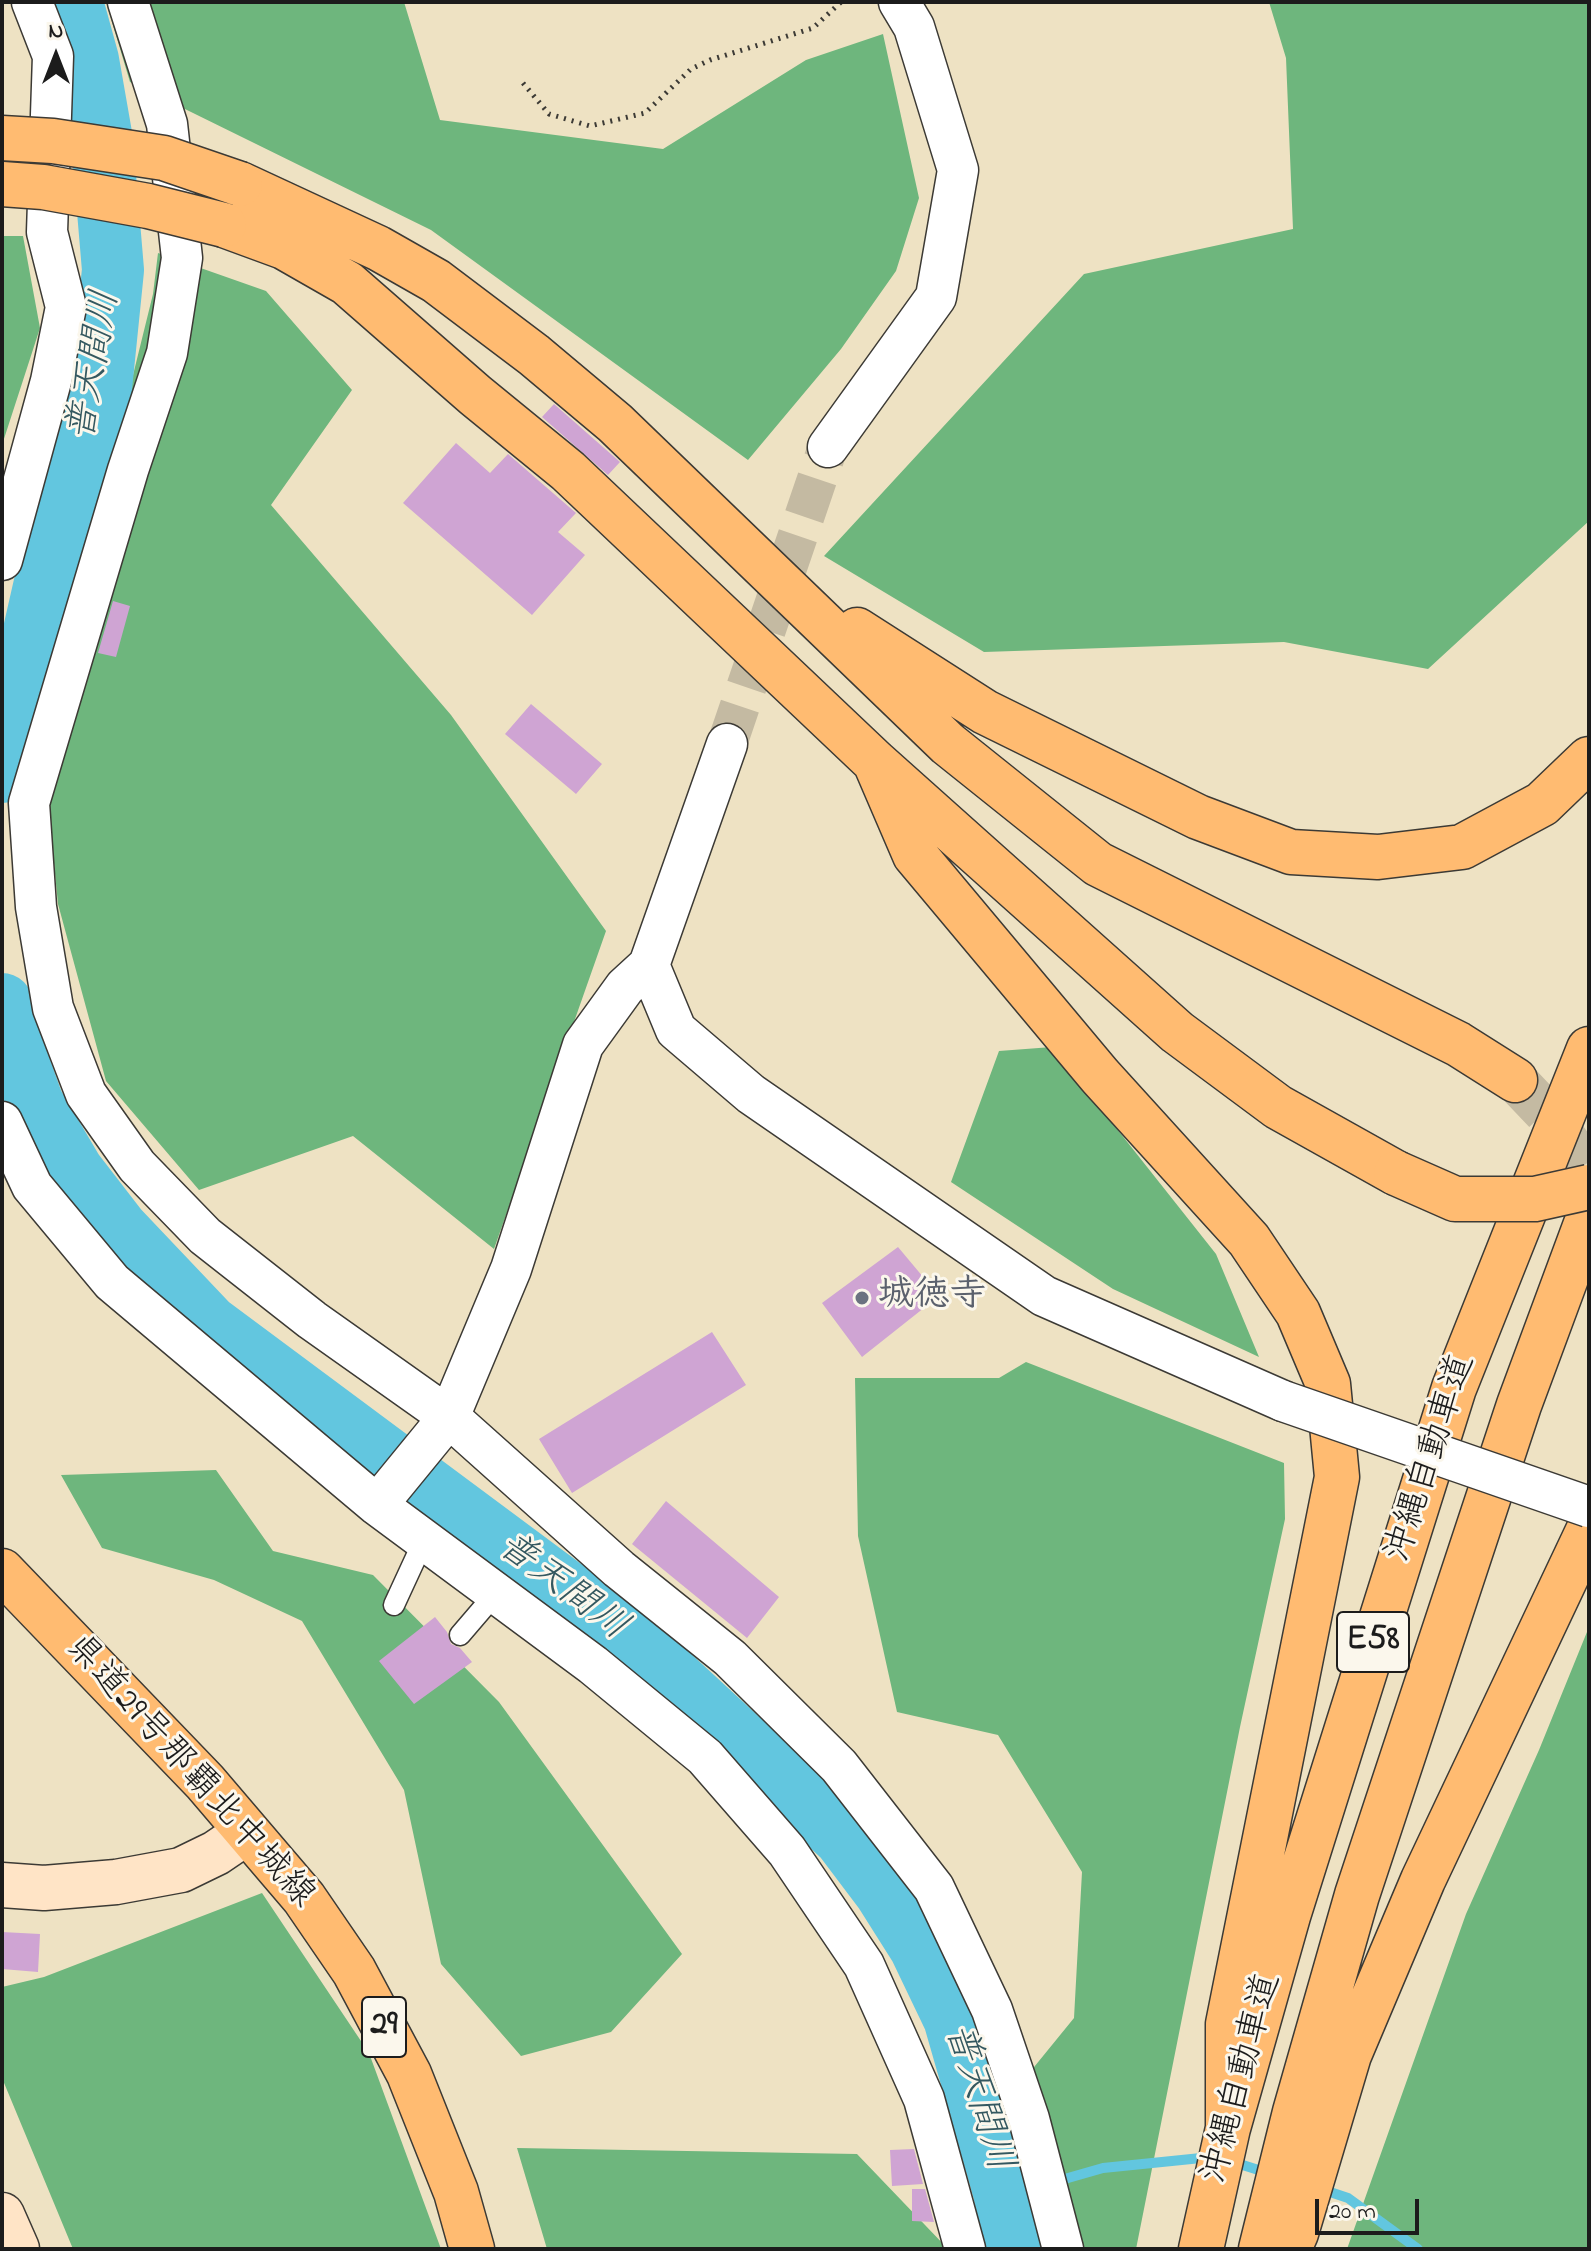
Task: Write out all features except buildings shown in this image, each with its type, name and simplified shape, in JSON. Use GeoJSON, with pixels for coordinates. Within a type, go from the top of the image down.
{"type":"FeatureCollection","features":[{"type":"Feature","properties":{"kind":"main road"},"geometry":{"type":"LineString","coordinates":[[2,138],[53,141],[164,158],[240,184],[378,248],[436,281],[534,355],[615,423],[948,744],[1098,864],[1458,1044],[1515,1080]]}},
{"type":"Feature","properties":{"kind":"main road"},"geometry":{"type":"LineString","coordinates":[[2,184],[43,187],[224,225],[284,247],[347,283],[568,471],[875,762],[1177,1032],[1278,1107],[1396,1173],[1455,1199],[1535,1199],[1589,1187]]}},
{"type":"Feature","properties":{"kind":"main road"},"geometry":{"type":"LineString","coordinates":[[774,577],[985,712],[1198,817],[1291,852],[1378,857],[1462,847],[1542,804],[1589,759]]}},
{"type":"Feature","properties":{"kind":"main road"},"geometry":{"type":"LineString","coordinates":[[875,762],[915,855],[1100,1076],[1249,1240],[1298,1313],[1328,1384],[1337,1477],[1228,2024],[1228,2128]]}},
{"type":"Feature","properties":{"kind":"main road","name":"沖縄自動車道"},"geometry":{"type":"LineString","coordinates":[[1201,2249],[1228,2128],[1288,1916],[1454,1388],[1589,1049]]}},
{"type":"Feature","properties":{"kind":"main road","name":"沖縄自動車道"},"geometry":{"type":"LineString","coordinates":[[1261,2249],[1295,2112],[1357,1895],[1519,1405],[1589,1216]]}},
{"type":"Feature","properties":{"kind":"main road"},"geometry":{"type":"LineString","coordinates":[[1289,2249],[1349,2055],[1423,1880],[1589,1529]]}},
{"type":"Feature","properties":{"kind":"main road","name":"県道29号那覇北中城線"},"geometry":{"type":"LineString","coordinates":[[2,1571],[205,1782],[304,1898],[354,1971],[409,2074],[456,2192],[472,2249]]}},
{"type":"Feature","properties":{"kind":"main road"},"geometry":{"type":"LineString","coordinates":[[2,1885],[44,1888],[116,1882],[181,1870],[216,1853],[247,1832]]}},
{"type":"Feature","properties":{"kind":"main road"},"geometry":{"type":"LineString","coordinates":[[2,2215],[17,2249]]}},
{"type":"Feature","properties":{"kind":"street"},"geometry":{"type":"LineString","coordinates":[[2,560],[51,381],[66,307],[47,232],[53,56],[32,2]]}},
{"type":"Feature","properties":{"kind":"street"},"geometry":{"type":"LineString","coordinates":[[128,2],[167,124],[182,258],[167,353],[128,470],[29,803],[36,907],[53,1008],[86,1094],[137,1166],[205,1236],[312,1320],[448,1418],[619,1569],[730,1658],[839,1766],[934,1888],[992,2010],[1029,2119],[1063,2249]]}},
{"type":"Feature","properties":{"kind":"street"},"geometry":{"type":"LineString","coordinates":[[828,447],[936,297],[958,170],[914,27],[899,2]]}},
{"type":"Feature","properties":{"kind":"street"},"geometry":{"type":"LineString","coordinates":[[378,1504],[448,1418],[511,1269],[583,1045],[625,987],[649,965],[727,744]]}},
{"type":"Feature","properties":{"kind":"street"},"geometry":{"type":"LineString","coordinates":[[649,965],[676,1030],[751,1094],[1044,1296],[1283,1401],[1589,1507]]}},
{"type":"Feature","properties":{"kind":"street"},"geometry":{"type":"LineString","coordinates":[[2,1122],[32,1186],[112,1282],[378,1504],[593,1665],[705,1757],[787,1851],[864,1965],[924,2099],[965,2249]]}},
{"type":"Feature","properties":{"kind":"lane"},"geometry":{"type":"LineString","coordinates":[[394,1605],[424,1540]]}},
{"type":"Feature","properties":{"kind":"lane"},"geometry":{"type":"LineString","coordinates":[[460,1635],[496,1593]]}},
{"type":"Feature","properties":{"kind":"path"},"geometry":{"type":"LineString","coordinates":[[523,83],[549,114],[590,126],[645,113],[691,69],[710,60],[813,28],[841,2]]}},
{"type":"Feature","properties":{"kind":"green space"},"geometry":{"type":"Polygon","coordinates":[[[106,2],[404,2],[440,120],[663,149],[806,60],[883,34],[919,198],[896,271],[841,349],[748,460],[431,230],[130,82],[106,2]]]}},
{"type":"Feature","properties":{"kind":"green space"},"geometry":{"type":"Polygon","coordinates":[[[1269,2],[1589,2],[1589,521],[1428,669],[1284,642],[984,652],[824,556],[1084,274],[1293,229],[1286,58],[1269,2]]]}},
{"type":"Feature","properties":{"kind":"green space"},"geometry":{"type":"Polygon","coordinates":[[[2,236],[23,236],[40,328],[2,445],[2,236]]]}},
{"type":"Feature","properties":{"kind":"green space"},"geometry":{"type":"Polygon","coordinates":[[[158,253],[266,291],[352,390],[271,505],[451,715],[606,931],[494,1249],[353,1136],[199,1190],[106,1081],[58,904],[47,792],[102,501],[153,294],[158,253]]]}},
{"type":"Feature","properties":{"kind":"green space"},"geometry":{"type":"Polygon","coordinates":[[[1052,1047],[1216,1254],[1259,1357],[1113,1289],[951,1182],[999,1051],[1052,1047]]]}},
{"type":"Feature","properties":{"kind":"green space"},"geometry":{"type":"Polygon","coordinates":[[[1026,1362],[1284,1463],[1285,1519],[1240,1727],[1136,2249],[1040,2249],[1008,2099],[1074,2018],[1082,1872],[998,1735],[897,1712],[858,1536],[855,1378],[999,1378],[1026,1362]]]}},
{"type":"Feature","properties":{"kind":"green space"},"geometry":{"type":"Polygon","coordinates":[[[216,1470],[273,1551],[373,1575],[499,1702],[682,1954],[611,2032],[521,2056],[441,1964],[404,1790],[302,1621],[214,1580],[102,1548],[61,1475],[216,1470]]]}},
{"type":"Feature","properties":{"kind":"green space"},"geometry":{"type":"Polygon","coordinates":[[[1589,1627],[1589,2249],[1347,2249],[1466,1914],[1539,1750],[1589,1627]]]}},
{"type":"Feature","properties":{"kind":"green space"},"geometry":{"type":"Polygon","coordinates":[[[262,1893],[369,2053],[441,2249],[73,2249],[2,2078],[2,1987],[44,1977],[262,1893]]]}},
{"type":"Feature","properties":{"kind":"green space"},"geometry":{"type":"Polygon","coordinates":[[[517,2148],[857,2154],[948,2249],[547,2249],[517,2148]]]}},
{"type":"Feature","properties":{"kind":"waterway","name":"普天間川"},"geometry":{"type":"LineString","coordinates":[[2,772],[44,587],[101,388],[113,270],[102,140],[88,60],[72,2]]}},
{"type":"Feature","properties":{"kind":"waterway","name":"普天間川"},"geometry":{"type":"LineString","coordinates":[[2,1004],[9,1037],[33,1104],[73,1172],[117,1229],[209,1326],[626,1636],[844,1837],[884,1890],[920,1947],[954,2018],[1004,2192],[1013,2249]]}},
{"type":"Feature","properties":{"kind":"waterway"},"geometry":{"type":"LineString","coordinates":[[1054,2182],[1103,2168],[1211,2157]]}},
{"type":"Feature","properties":{"kind":"waterway"},"geometry":{"type":"LineString","coordinates":[[1230,2161],[1268,2173]]}},
{"type":"Feature","properties":{"kind":"waterway"},"geometry":{"type":"LineString","coordinates":[[1004,2192],[1038,2185]]}},
{"type":"Feature","properties":{"kind":"waterway"},"geometry":{"type":"LineString","coordinates":[[1318,2188],[1348,2198],[1418,2249]]}},
{"type":"Feature","properties":{"kind":"tunnel"},"geometry":{"type":"LineString","coordinates":[[727,744],[828,447]]}},
{"type":"Feature","properties":{"kind":"tunnel"},"geometry":{"type":"LineString","coordinates":[[1515,1080],[1551,1118],[1589,1173]]}},
{"type":"Feature","properties":{"kind":"place","name":"城徳寺"},"geometry":{"type":"Point","coordinates":[862,1298]}}]}
